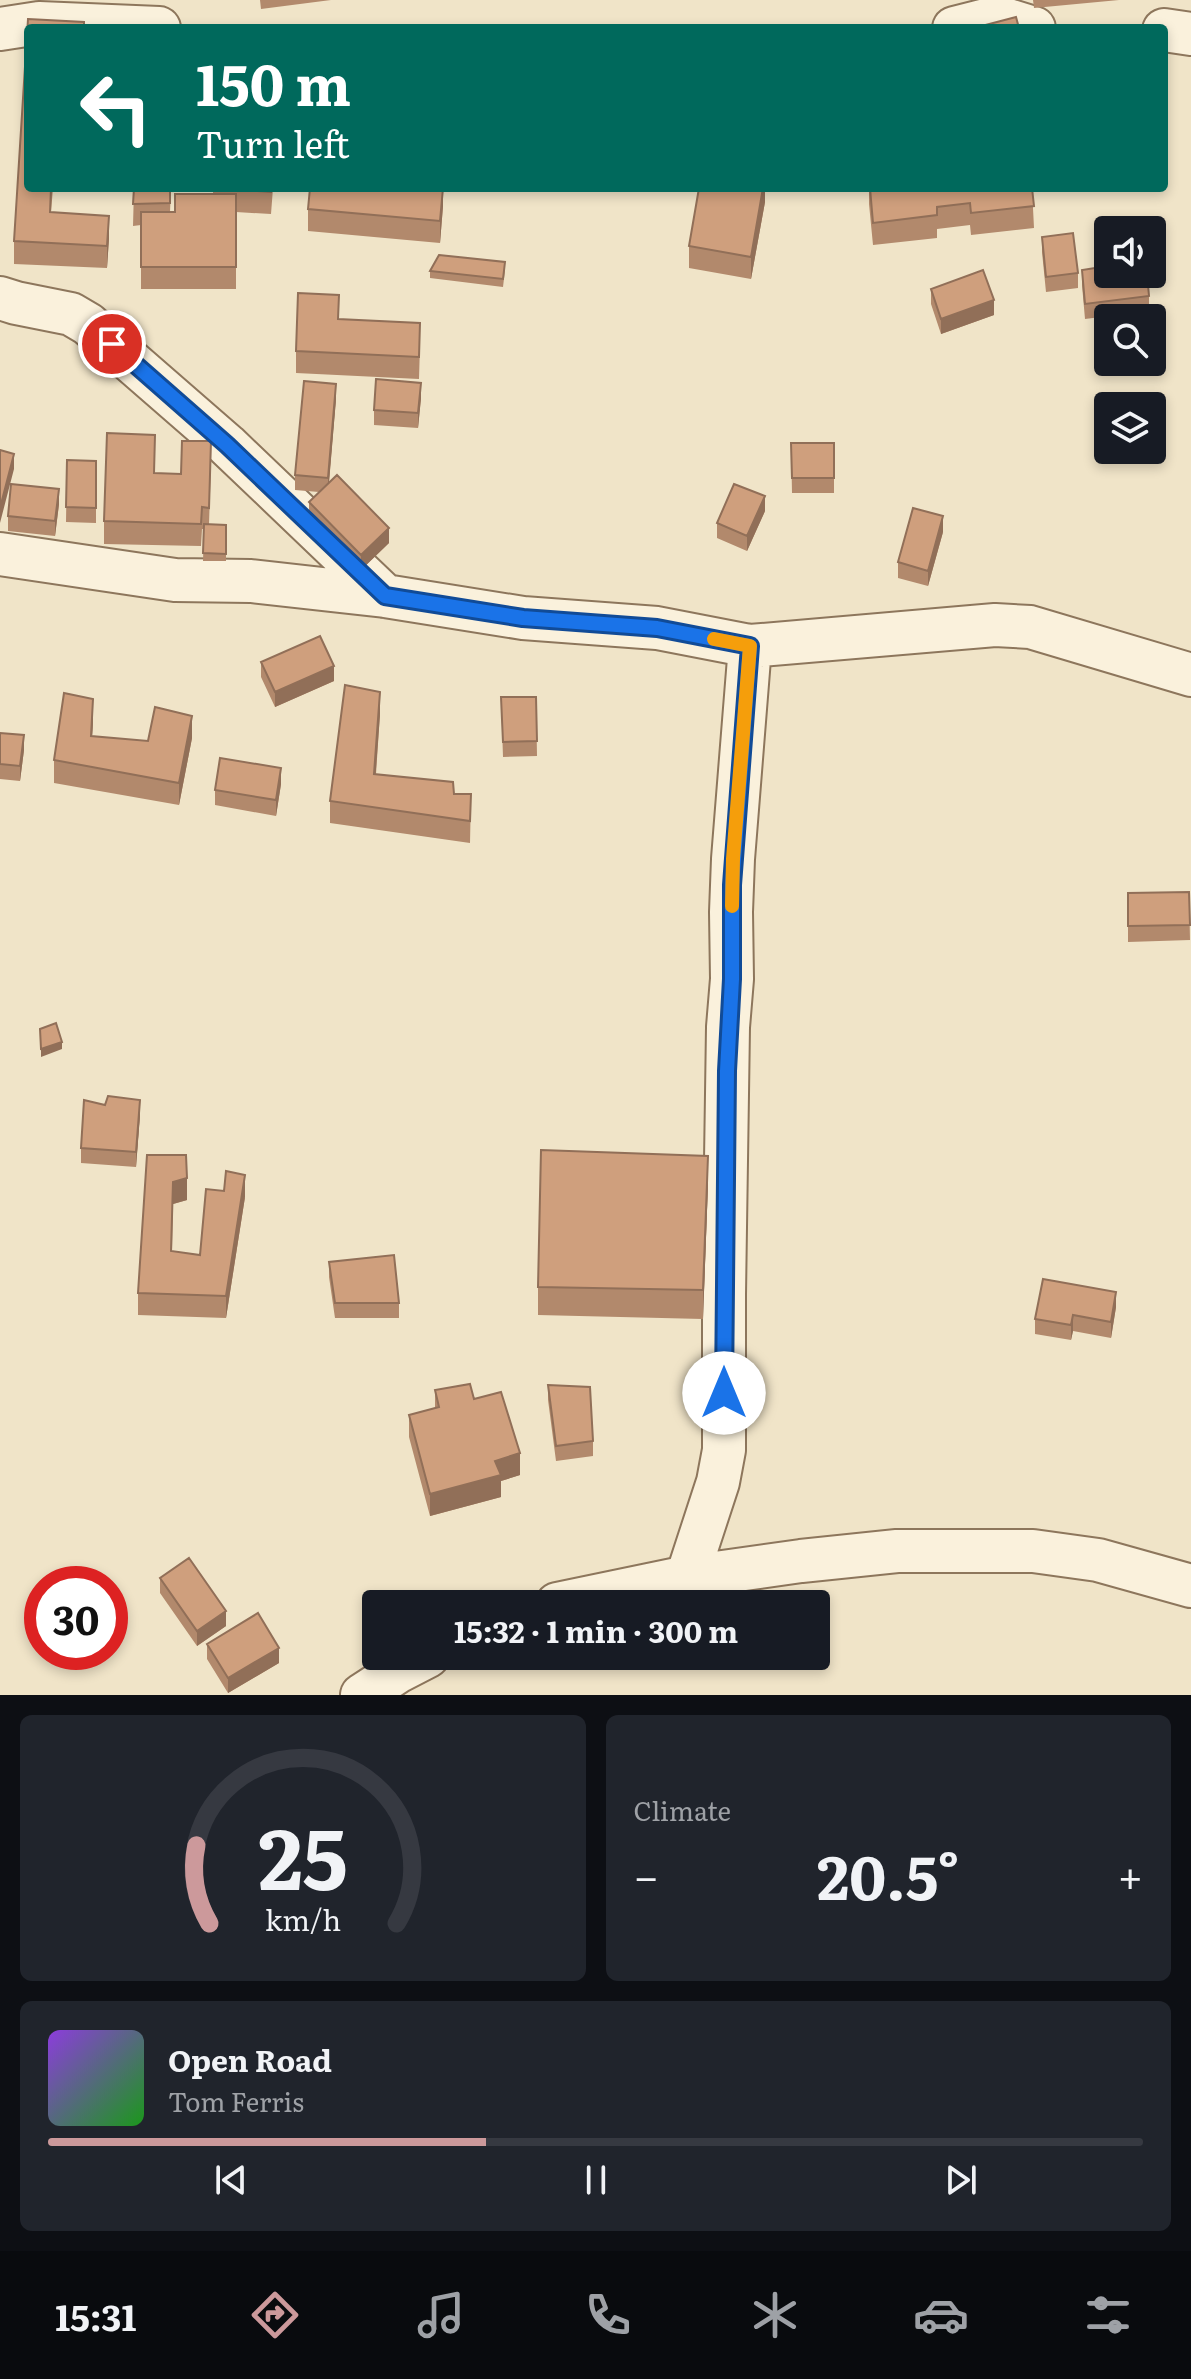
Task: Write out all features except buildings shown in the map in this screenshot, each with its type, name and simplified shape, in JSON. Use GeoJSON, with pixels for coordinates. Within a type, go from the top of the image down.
{"type":"FeatureCollection","features":[{"type":"Feature","properties":{"kind":"street"},"geometry":{"type":"LineString","coordinates":[[970,24],[998,17],[1021,24]]}},
{"type":"Feature","properties":{"kind":"street"},"geometry":{"type":"LineString","coordinates":[[32,24],[63,24]]}},
{"type":"Feature","properties":{"kind":"street"},"geometry":{"type":"LineString","coordinates":[[0,29],[24,25]]}},
{"type":"Feature","properties":{"kind":"street"},"geometry":{"type":"LineString","coordinates":[[1168,31],[1191,34]]}},
{"type":"Feature","properties":{"kind":"street"},"geometry":{"type":"LineString","coordinates":[[0,298],[71,314],[88,324],[227,445],[385,596]]}},
{"type":"Feature","properties":{"kind":"street"},"geometry":{"type":"LineString","coordinates":[[0,554],[175,580],[251,581],[385,596],[523,618],[657,628],[750,646],[995,625],[1030,627],[1191,675]]}},
{"type":"Feature","properties":{"kind":"street"},"geometry":{"type":"LineString","coordinates":[[687,1577],[718,1482],[724,1450],[732,885],[750,646]]}},
{"type":"Feature","properties":{"kind":"street"},"geometry":{"type":"LineString","coordinates":[[624,1590],[687,1577],[897,1551],[1033,1551],[1098,1560],[1191,1586]]}},
{"type":"Feature","properties":{"kind":"street"},"geometry":{"type":"LineString","coordinates":[[362,1695],[401,1670]]}},
{"type":"Feature","properties":{"kind":"slow traffic"},"geometry":{"type":"LineString","coordinates":[[714,639],[750,646],[732,906]]}},
{"type":"Feature","properties":{"kind":"route"},"geometry":{"type":"LineString","coordinates":[[112,344],[227,445],[385,596],[523,618],[657,628],[750,646],[731,912],[724,1393]]}}]}
